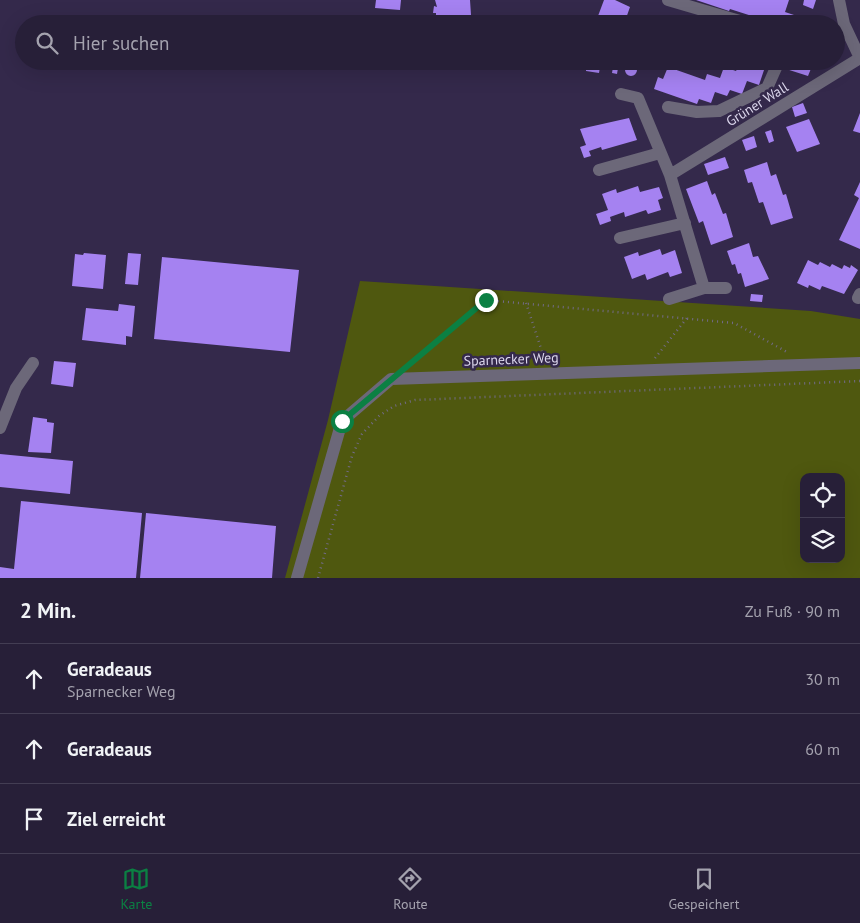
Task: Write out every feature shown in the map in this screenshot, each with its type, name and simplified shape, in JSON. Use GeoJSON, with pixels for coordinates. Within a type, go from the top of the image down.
{"type":"FeatureCollection","features":[{"type":"Feature","properties":{"kind":"street"},"geometry":{"type":"LineString","coordinates":[[668,0],[719,15]]}},
{"type":"Feature","properties":{"kind":"street"},"geometry":{"type":"LineString","coordinates":[[839,0],[840,15]]}},
{"type":"Feature","properties":{"kind":"street"},"geometry":{"type":"LineString","coordinates":[[845,33],[860,58]]}},
{"type":"Feature","properties":{"kind":"street","name":"Grüner Wall"},"geometry":{"type":"LineString","coordinates":[[845,67],[860,58]]}},
{"type":"Feature","properties":{"kind":"street"},"geometry":{"type":"LineString","coordinates":[[668,107],[697,112],[719,111],[766,88],[775,70]]}},
{"type":"Feature","properties":{"kind":"street","name":"Grüner Wall"},"geometry":{"type":"LineString","coordinates":[[670,176],[841,70]]}},
{"type":"Feature","properties":{"kind":"street"},"geometry":{"type":"LineString","coordinates":[[621,94],[638,98],[670,176],[704,288]]}},
{"type":"Feature","properties":{"kind":"street"},"geometry":{"type":"LineString","coordinates":[[599,170],[660,153]]}},
{"type":"Feature","properties":{"kind":"street"},"geometry":{"type":"LineString","coordinates":[[620,238],[685,223]]}},
{"type":"Feature","properties":{"kind":"street"},"geometry":{"type":"LineString","coordinates":[[669,299],[704,288],[726,288]]}},
{"type":"Feature","properties":{"kind":"street","name":"Sparnecker Weg"},"geometry":{"type":"LineString","coordinates":[[391,379],[548,372],[860,363]]}},
{"type":"Feature","properties":{"kind":"street"},"geometry":{"type":"LineString","coordinates":[[0,428],[16,388],[33,364]]}},
{"type":"Feature","properties":{"kind":"street"},"geometry":{"type":"LineString","coordinates":[[297,578],[342,421],[391,379]]}},
{"type":"Feature","properties":{"kind":"path"},"geometry":{"type":"LineString","coordinates":[[391,379],[486,300],[734,322],[810,365]]}},
{"type":"Feature","properties":{"kind":"path"},"geometry":{"type":"LineString","coordinates":[[526,303],[548,372]]}},
{"type":"Feature","properties":{"kind":"path"},"geometry":{"type":"LineString","coordinates":[[645,370],[687,318]]}},
{"type":"Feature","properties":{"kind":"path"},"geometry":{"type":"LineString","coordinates":[[318,578],[352,456],[362,434],[379,416],[394,406],[415,400],[860,382]]}},
{"type":"Feature","properties":{"kind":"green space"},"geometry":{"type":"Polygon","coordinates":[[[360,281],[811,311],[860,319],[860,578],[285,578],[328,420],[360,281]]]}},
{"type":"Feature","properties":{"kind":"building"},"geometry":{"type":"Polygon","coordinates":[[[376,0],[401,0],[400,10],[375,8],[376,0]]]}},
{"type":"Feature","properties":{"kind":"building"},"geometry":{"type":"Polygon","coordinates":[[[435,0],[470,0],[471,15],[436,15],[436,13],[433,13],[434,6],[437,7],[435,0]]]}},
{"type":"Feature","properties":{"kind":"building"},"geometry":{"type":"Polygon","coordinates":[[[604,0],[615,0],[630,7],[627,15],[598,15],[604,0]]]}},
{"type":"Feature","properties":{"kind":"building"},"geometry":{"type":"Polygon","coordinates":[[[696,0],[789,0],[785,12],[794,15],[749,15],[730,9],[729,11],[696,0]]]}},
{"type":"Feature","properties":{"kind":"building"},"geometry":{"type":"Polygon","coordinates":[[[804,0],[816,0],[813,9],[803,5],[804,0]]]}},
{"type":"Feature","properties":{"kind":"building"},"geometry":{"type":"Polygon","coordinates":[[[586,70],[600,70],[599,73],[586,70]]]}},
{"type":"Feature","properties":{"kind":"building"},"geometry":{"type":"Polygon","coordinates":[[[612,70],[618,70],[617,74],[612,73],[612,70]]]}},
{"type":"Feature","properties":{"kind":"building"},"geometry":{"type":"Polygon","coordinates":[[[625,70],[637,70],[636,75],[633,76],[626,75],[625,70]]]}},
{"type":"Feature","properties":{"kind":"building"},"geometry":{"type":"Polygon","coordinates":[[[667,70],[677,70],[705,80],[707,74],[720,78],[723,70],[764,70],[759,85],[747,81],[742,94],[730,90],[727,96],[715,92],[711,103],[699,99],[697,104],[654,89],[658,77],[663,79],[667,70]]]}},
{"type":"Feature","properties":{"kind":"building"},"geometry":{"type":"Polygon","coordinates":[[[789,70],[810,70],[808,76],[789,70]]]}},
{"type":"Feature","properties":{"kind":"building"},"geometry":{"type":"Polygon","coordinates":[[[803,103],[807,113],[795,117],[792,107],[803,103]]]}},
{"type":"Feature","properties":{"kind":"building"},"geometry":{"type":"Polygon","coordinates":[[[860,113],[860,133],[853,131],[860,113]]]}},
{"type":"Feature","properties":{"kind":"building"},"geometry":{"type":"Polygon","coordinates":[[[629,118],[637,140],[602,150],[601,147],[589,151],[591,156],[584,158],[580,147],[586,145],[580,129],[629,118]]]}},
{"type":"Feature","properties":{"kind":"building"},"geometry":{"type":"Polygon","coordinates":[[[809,119],[820,144],[797,152],[786,127],[809,119]]]}},
{"type":"Feature","properties":{"kind":"building"},"geometry":{"type":"Polygon","coordinates":[[[771,130],[774,141],[769,143],[765,132],[771,130]]]}},
{"type":"Feature","properties":{"kind":"building"},"geometry":{"type":"Polygon","coordinates":[[[754,136],[757,147],[746,151],[742,140],[754,136]]]}},
{"type":"Feature","properties":{"kind":"building"},"geometry":{"type":"Polygon","coordinates":[[[725,157],[729,168],[708,175],[704,164],[725,157]]]}},
{"type":"Feature","properties":{"kind":"building"},"geometry":{"type":"Polygon","coordinates":[[[767,162],[771,176],[776,174],[783,195],[786,194],[793,218],[771,225],[763,202],[759,203],[752,182],[748,183],[744,170],[767,162]]]}},
{"type":"Feature","properties":{"kind":"building"},"geometry":{"type":"Polygon","coordinates":[[[707,181],[712,195],[715,193],[723,214],[726,213],[733,237],[711,245],[703,221],[699,223],[686,189],[707,181]]]}},
{"type":"Feature","properties":{"kind":"building"},"geometry":{"type":"Polygon","coordinates":[[[860,182],[860,249],[839,240],[859,198],[854,195],[860,182]]]}},
{"type":"Feature","properties":{"kind":"building"},"geometry":{"type":"Polygon","coordinates":[[[638,186],[640,192],[659,187],[663,198],[658,200],[661,210],[648,214],[646,210],[625,217],[624,212],[610,217],[611,221],[600,225],[596,214],[608,210],[602,194],[616,189],[617,193],[638,186]]]}},
{"type":"Feature","properties":{"kind":"building"},"geometry":{"type":"Polygon","coordinates":[[[749,243],[753,257],[758,256],[769,279],[745,287],[741,273],[738,274],[735,264],[732,265],[727,251],[749,243]]]}},
{"type":"Feature","properties":{"kind":"building"},"geometry":{"type":"Polygon","coordinates":[[[660,249],[662,255],[675,250],[682,273],[670,277],[668,272],[647,280],[645,274],[632,279],[624,257],[638,252],[639,256],[660,249]]]}},
{"type":"Feature","properties":{"kind":"building"},"geometry":{"type":"Polygon","coordinates":[[[84,253],[106,255],[103,289],[72,286],[75,254],[83,255],[84,253]]]}},
{"type":"Feature","properties":{"kind":"building"},"geometry":{"type":"Polygon","coordinates":[[[128,253],[141,254],[138,285],[125,284],[128,253]]]}},
{"type":"Feature","properties":{"kind":"building"},"geometry":{"type":"Polygon","coordinates":[[[162,257],[299,270],[290,352],[154,339],[162,257]]]}},
{"type":"Feature","properties":{"kind":"building"},"geometry":{"type":"Polygon","coordinates":[[[808,260],[818,265],[820,262],[830,267],[832,264],[842,269],[844,265],[850,268],[851,265],[858,270],[844,294],[822,286],[820,290],[809,285],[808,288],[797,283],[808,260]]]}},
{"type":"Feature","properties":{"kind":"building"},"geometry":{"type":"Polygon","coordinates":[[[751,294],[763,295],[762,302],[750,301],[751,294]]]}},
{"type":"Feature","properties":{"kind":"building"},"geometry":{"type":"Polygon","coordinates":[[[119,304],[135,306],[132,337],[126,336],[126,345],[82,340],[86,308],[118,311],[119,304]]]}},
{"type":"Feature","properties":{"kind":"building"},"geometry":{"type":"Polygon","coordinates":[[[54,361],[76,363],[73,387],[51,384],[54,361]]]}},
{"type":"Feature","properties":{"kind":"building"},"geometry":{"type":"Polygon","coordinates":[[[33,417],[47,419],[47,422],[54,423],[51,453],[28,452],[33,417]]]}},
{"type":"Feature","properties":{"kind":"building"},"geometry":{"type":"Polygon","coordinates":[[[0,454],[73,461],[70,494],[0,487],[0,454]]]}},
{"type":"Feature","properties":{"kind":"building"},"geometry":{"type":"Polygon","coordinates":[[[21,501],[142,513],[136,578],[0,578],[0,567],[14,569],[21,501]]]}},
{"type":"Feature","properties":{"kind":"building"},"geometry":{"type":"Polygon","coordinates":[[[146,513],[276,526],[272,578],[140,578],[146,513]]]}},
{"type":"Feature","properties":{"kind":"route"},"geometry":{"type":"LineString","coordinates":[[342,421],[486,300]]}}]}
